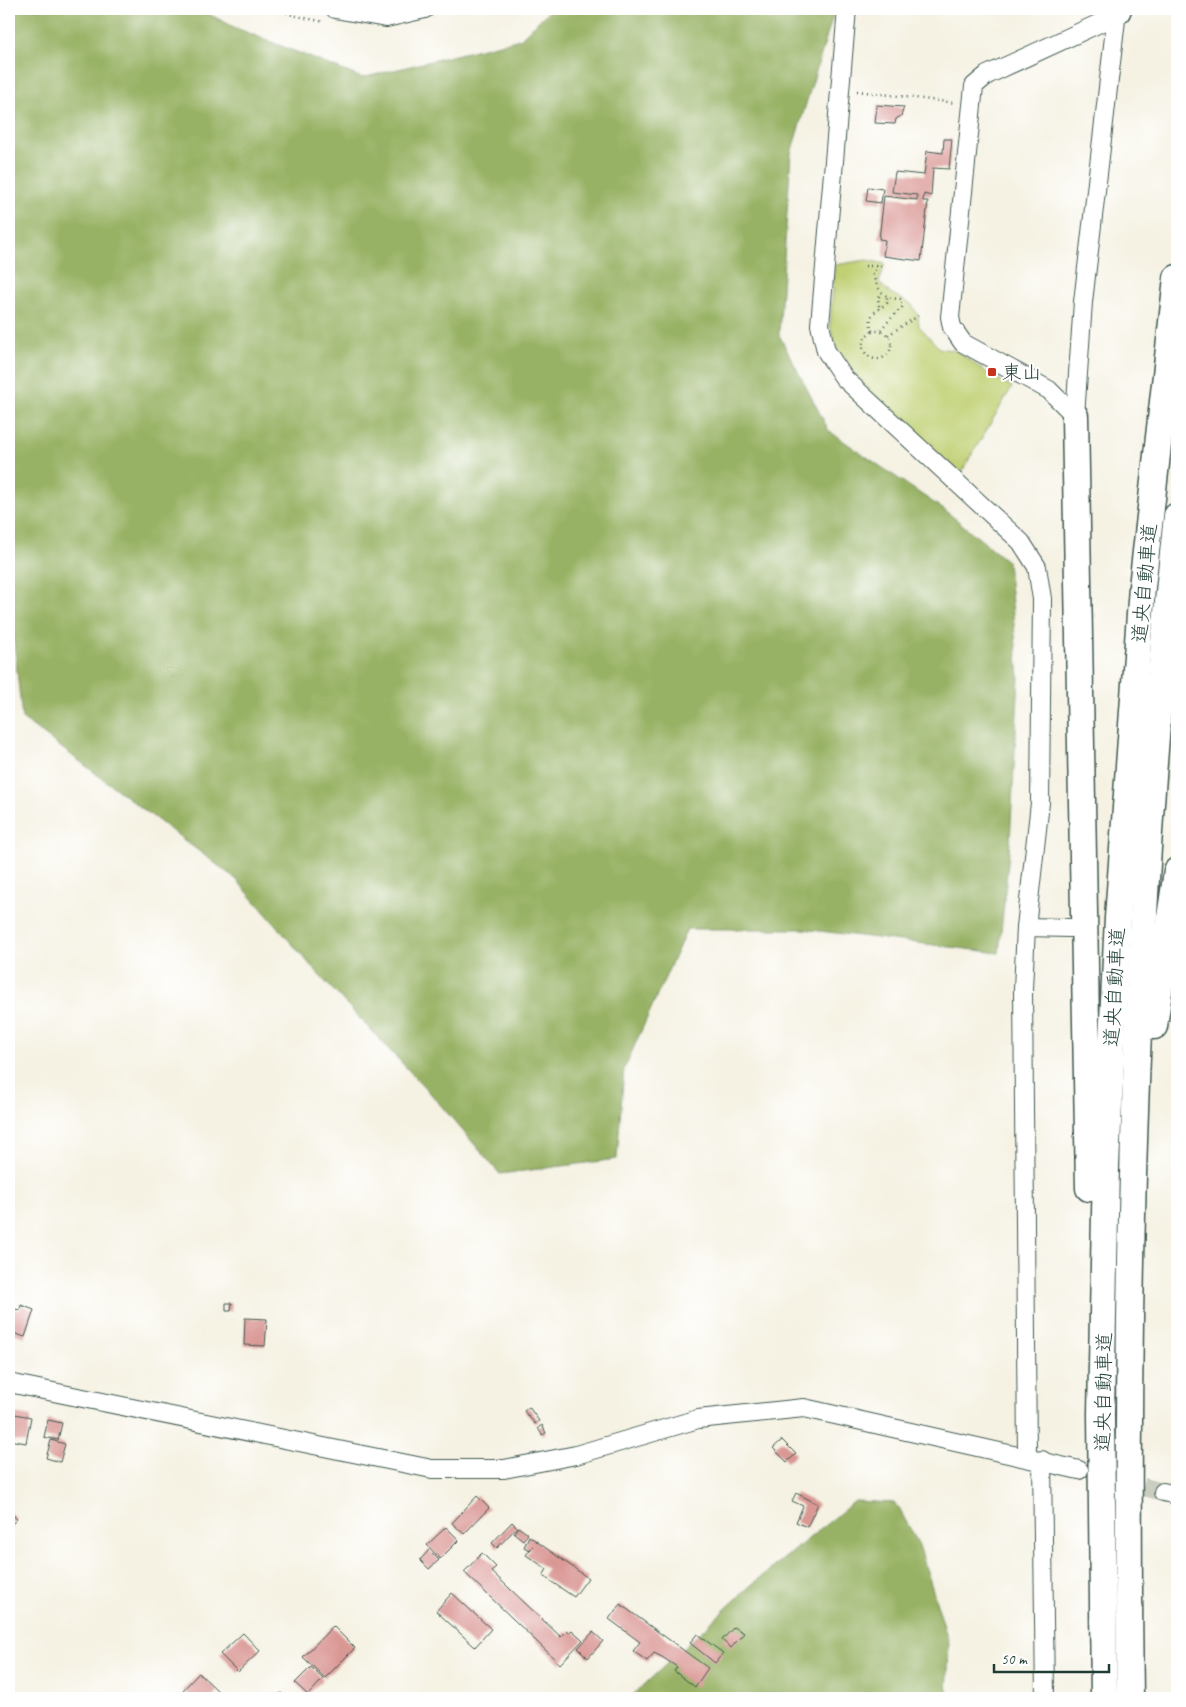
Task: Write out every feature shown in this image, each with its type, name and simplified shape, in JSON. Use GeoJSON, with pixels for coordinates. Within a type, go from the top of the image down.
{"type":"FeatureCollection","features":[{"type":"Feature","properties":{"kind":"highway","name":"道央自動車道"},"geometry":{"type":"LineString","coordinates":[[1104,1698],[1101,1414],[1106,1165],[1118,918],[1142,587],[1177,278]]}},
{"type":"Feature","properties":{"kind":"highway"},"geometry":{"type":"LineString","coordinates":[[1075,416],[1090,1204],[1101,1414]]}},
{"type":"Feature","properties":{"kind":"highway","name":"道央自動車道"},"geometry":{"type":"LineString","coordinates":[[1130,1698],[1128,1508],[1132,1182],[1144,916],[1169,587],[1177,516]]}},
{"type":"Feature","properties":{"kind":"highway"},"geometry":{"type":"LineString","coordinates":[[1132,1182],[1169,915],[1177,871]]}},
{"type":"Feature","properties":{"kind":"street"},"geometry":{"type":"LineString","coordinates":[[332,12],[386,18],[425,9]]}},
{"type":"Feature","properties":{"kind":"street"},"geometry":{"type":"LineString","coordinates":[[847,9],[842,90],[820,325],[826,351],[844,378],[1016,536],[1037,567],[1042,599],[1040,803],[1026,927],[1023,989],[1035,1458],[1045,1698]]}},
{"type":"Feature","properties":{"kind":"street"},"geometry":{"type":"LineString","coordinates":[[1075,416],[1048,390],[962,343],[952,327],[950,318],[974,86],[987,75],[1102,22],[1118,10]]}},
{"type":"Feature","properties":{"kind":"street"},"geometry":{"type":"LineString","coordinates":[[1075,416],[1083,302],[1118,10]]}},
{"type":"Feature","properties":{"kind":"street"},"geometry":{"type":"LineString","coordinates":[[1026,927],[1070,928]]}},
{"type":"Feature","properties":{"kind":"street"},"geometry":{"type":"LineString","coordinates":[[9,1383],[432,1469],[504,1469],[576,1456],[698,1420],[804,1408],[1035,1458],[1079,1470]]}},
{"type":"Feature","properties":{"kind":"path"},"geometry":{"type":"LineString","coordinates":[[277,9],[292,16],[324,22],[332,12]]}},
{"type":"Feature","properties":{"kind":"path"},"geometry":{"type":"LineString","coordinates":[[842,90],[972,105]]}},
{"type":"Feature","properties":{"kind":"path"},"geometry":{"type":"LineString","coordinates":[[877,265],[873,275],[883,294],[887,297],[902,299],[902,307],[880,330]]}},
{"type":"Feature","properties":{"kind":"path"},"geometry":{"type":"LineString","coordinates":[[865,266],[884,266]]}},
{"type":"Feature","properties":{"kind":"path"},"geometry":{"type":"LineString","coordinates":[[879,306],[878,297],[883,294]]}},
{"type":"Feature","properties":{"kind":"path"},"geometry":{"type":"LineString","coordinates":[[872,331],[872,316],[879,306],[888,303],[887,297]]}},
{"type":"Feature","properties":{"kind":"path"},"geometry":{"type":"LineString","coordinates":[[888,335],[918,316]]}},
{"type":"Feature","properties":{"kind":"path"},"geometry":{"type":"LineString","coordinates":[[880,330],[888,335],[892,343],[890,352],[882,358],[873,358],[866,353],[863,344],[867,335],[872,331],[880,330]]}},
{"type":"Feature","properties":{"kind":"green space"},"geometry":{"type":"Polygon","coordinates":[[[9,9],[199,9],[236,28],[362,78],[520,39],[551,9],[835,9],[791,153],[779,335],[829,431],[947,512],[1008,562],[1019,677],[1010,842],[999,953],[803,929],[687,929],[624,1069],[617,1159],[500,1174],[431,1094],[319,975],[236,879],[22,718],[13,633],[9,635],[9,9]]]}},
{"type":"Feature","properties":{"kind":"green space"},"geometry":{"type":"Polygon","coordinates":[[[867,260],[885,264],[879,283],[889,292],[912,305],[918,316],[919,326],[939,348],[957,351],[986,372],[1012,387],[961,473],[889,411],[839,357],[830,326],[835,265],[867,260]]]}},
{"type":"Feature","properties":{"kind":"green space"},"geometry":{"type":"Polygon","coordinates":[[[855,1501],[896,1503],[919,1545],[949,1643],[947,1698],[630,1698],[749,1587],[855,1501]]]}},
{"type":"Feature","properties":{"kind":"building"},"geometry":{"type":"Polygon","coordinates":[[[877,105],[904,107],[901,116],[896,119],[895,124],[875,123],[877,105]]]}},
{"type":"Feature","properties":{"kind":"building"},"geometry":{"type":"Polygon","coordinates":[[[944,139],[952,139],[949,169],[933,168],[931,196],[924,194],[923,201],[928,201],[921,261],[883,256],[885,240],[879,239],[884,196],[917,200],[917,195],[892,192],[895,172],[924,175],[927,151],[943,153],[944,139]]]}},
{"type":"Feature","properties":{"kind":"building"},"geometry":{"type":"Polygon","coordinates":[[[868,187],[883,189],[881,203],[866,201],[868,187]]]}},
{"type":"Feature","properties":{"kind":"building"},"geometry":{"type":"Polygon","coordinates":[[[226,1303],[232,1303],[231,1311],[226,1311],[226,1303]]]}},
{"type":"Feature","properties":{"kind":"building"},"geometry":{"type":"Polygon","coordinates":[[[21,1305],[34,1310],[25,1337],[13,1333],[14,1331],[9,1329],[9,1315],[12,1316],[14,1309],[20,1310],[21,1305]]]}},
{"type":"Feature","properties":{"kind":"building"},"geometry":{"type":"Polygon","coordinates":[[[245,1318],[267,1319],[265,1346],[244,1345],[245,1318]]]}},
{"type":"Feature","properties":{"kind":"building"},"geometry":{"type":"Polygon","coordinates":[[[529,1407],[539,1421],[535,1424],[524,1411],[529,1407]]]}},
{"type":"Feature","properties":{"kind":"building"},"geometry":{"type":"Polygon","coordinates":[[[9,1413],[31,1417],[26,1443],[9,1440],[9,1413]]]}},
{"type":"Feature","properties":{"kind":"building"},"geometry":{"type":"Polygon","coordinates":[[[48,1420],[62,1423],[58,1440],[44,1437],[48,1420]]]}},
{"type":"Feature","properties":{"kind":"building"},"geometry":{"type":"Polygon","coordinates":[[[542,1425],[546,1433],[542,1435],[538,1428],[542,1425]]]}},
{"type":"Feature","properties":{"kind":"building"},"geometry":{"type":"Polygon","coordinates":[[[51,1440],[65,1444],[60,1462],[46,1458],[51,1440]]]}},
{"type":"Feature","properties":{"kind":"building"},"geometry":{"type":"Polygon","coordinates":[[[782,1440],[796,1454],[787,1462],[773,1448],[782,1440]]]}},
{"type":"Feature","properties":{"kind":"building"},"geometry":{"type":"Polygon","coordinates":[[[796,1493],[818,1504],[807,1527],[796,1522],[803,1506],[792,1501],[796,1493]]]}},
{"type":"Feature","properties":{"kind":"building"},"geometry":{"type":"Polygon","coordinates":[[[477,1496],[489,1508],[464,1534],[452,1523],[477,1496]]]}},
{"type":"Feature","properties":{"kind":"building"},"geometry":{"type":"Polygon","coordinates":[[[9,1511],[17,1519],[9,1527],[9,1511]]]}},
{"type":"Feature","properties":{"kind":"building"},"geometry":{"type":"Polygon","coordinates":[[[512,1522],[517,1527],[497,1548],[492,1543],[512,1522]]]}},
{"type":"Feature","properties":{"kind":"building"},"geometry":{"type":"Polygon","coordinates":[[[446,1527],[459,1540],[440,1559],[427,1545],[446,1527]]]}},
{"type":"Feature","properties":{"kind":"building"},"geometry":{"type":"Polygon","coordinates":[[[518,1527],[528,1534],[523,1540],[514,1533],[518,1527]]]}},
{"type":"Feature","properties":{"kind":"building"},"geometry":{"type":"Polygon","coordinates":[[[529,1536],[588,1578],[574,1597],[543,1576],[547,1569],[526,1555],[533,1546],[529,1550],[524,1547],[529,1536]]]}},
{"type":"Feature","properties":{"kind":"building"},"geometry":{"type":"Polygon","coordinates":[[[429,1550],[439,1560],[429,1569],[420,1560],[429,1550]]]}},
{"type":"Feature","properties":{"kind":"building"},"geometry":{"type":"Polygon","coordinates":[[[482,1553],[496,1567],[491,1571],[561,1637],[567,1631],[569,1633],[572,1630],[583,1640],[560,1664],[464,1572],[482,1553]]]}},
{"type":"Feature","properties":{"kind":"building"},"geometry":{"type":"Polygon","coordinates":[[[452,1593],[491,1629],[475,1647],[436,1611],[452,1593]]]}},
{"type":"Feature","properties":{"kind":"building"},"geometry":{"type":"Polygon","coordinates":[[[620,1604],[708,1668],[695,1687],[674,1671],[677,1667],[662,1657],[654,1653],[647,1661],[633,1651],[640,1642],[609,1619],[620,1604]]]}},
{"type":"Feature","properties":{"kind":"building"},"geometry":{"type":"Polygon","coordinates":[[[333,1626],[355,1648],[325,1678],[303,1657],[333,1626]]]}},
{"type":"Feature","properties":{"kind":"building"},"geometry":{"type":"Polygon","coordinates":[[[734,1627],[744,1633],[731,1648],[722,1640],[734,1627]]]}},
{"type":"Feature","properties":{"kind":"building"},"geometry":{"type":"Polygon","coordinates":[[[593,1632],[603,1641],[588,1658],[578,1648],[593,1632]]]}},
{"type":"Feature","properties":{"kind":"building"},"geometry":{"type":"Polygon","coordinates":[[[243,1633],[260,1651],[238,1672],[220,1654],[243,1633]]]}},
{"type":"Feature","properties":{"kind":"building"},"geometry":{"type":"Polygon","coordinates":[[[697,1634],[723,1653],[715,1663],[690,1643],[697,1634]]]}},
{"type":"Feature","properties":{"kind":"building"},"geometry":{"type":"Polygon","coordinates":[[[311,1667],[323,1679],[308,1695],[295,1683],[311,1667]]]}},
{"type":"Feature","properties":{"kind":"building"},"geometry":{"type":"Polygon","coordinates":[[[199,1673],[218,1691],[211,1698],[191,1698],[183,1690],[199,1673]]]}},
{"type":"Feature","properties":{"kind":"building"},"geometry":{"type":"Polygon","coordinates":[[[281,1693],[287,1698],[276,1698],[281,1693]]]}},
{"type":"Feature","properties":{"kind":"tunnel"},"geometry":{"type":"LineString","coordinates":[[1091,1473],[1163,1492]]}},
{"type":"Feature","properties":{"kind":"place","name":"東山"},"geometry":{"type":"Point","coordinates":[992,372]}}]}
